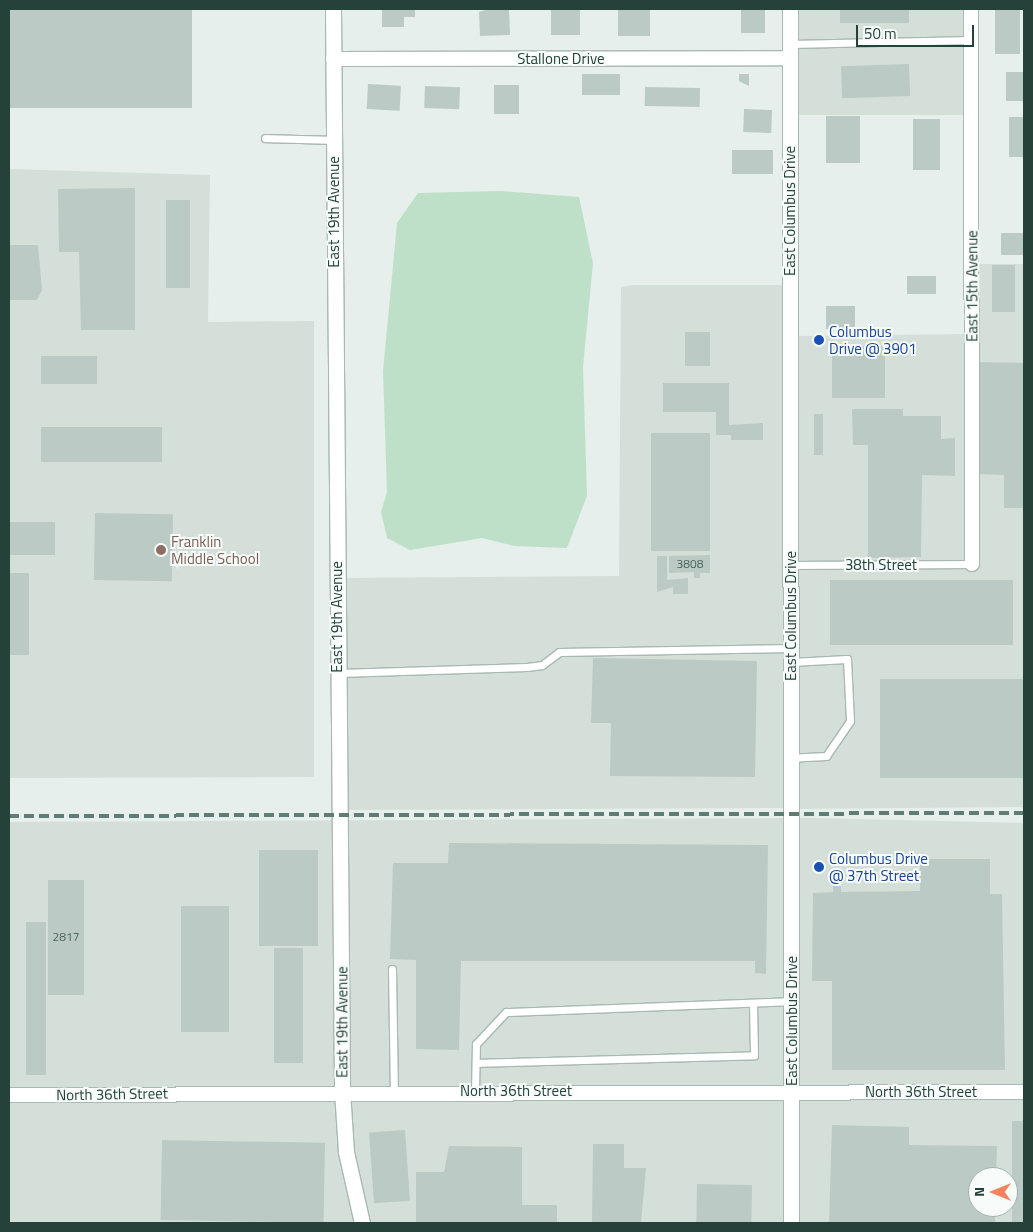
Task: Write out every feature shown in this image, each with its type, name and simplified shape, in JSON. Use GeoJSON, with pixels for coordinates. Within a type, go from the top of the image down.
{"type":"FeatureCollection","features":[{"type":"Feature","properties":{"kind":"main road","name":"East 19th Avenue"},"geometry":{"type":"LineString","coordinates":[[333,9],[337,673],[342,1091],[346,1152],[362,1223]]}},
{"type":"Feature","properties":{"kind":"main road","name":"East Columbus Drive"},"geometry":{"type":"LineString","coordinates":[[790,9],[791,1223]]}},
{"type":"Feature","properties":{"kind":"street","name":"East 15th Avenue"},"geometry":{"type":"LineString","coordinates":[[972,9],[972,564]]}},
{"type":"Feature","properties":{"kind":"street","name":"Stallone Drive"},"geometry":{"type":"LineString","coordinates":[[333,59],[790,51]]}},
{"type":"Feature","properties":{"kind":"street","name":"North 36th Street"},"geometry":{"type":"LineString","coordinates":[[9,1095],[342,1091],[1024,1092]]}},
{"type":"Feature","properties":{"kind":"lane"},"geometry":{"type":"LineString","coordinates":[[790,51],[972,40]]}},
{"type":"Feature","properties":{"kind":"lane"},"geometry":{"type":"LineString","coordinates":[[266,138],[333,140]]}},
{"type":"Feature","properties":{"kind":"lane","name":"38th Street"},"geometry":{"type":"LineString","coordinates":[[791,565],[972,564]]}},
{"type":"Feature","properties":{"kind":"lane"},"geometry":{"type":"LineString","coordinates":[[337,673],[527,667],[542,665],[559,652],[791,655],[847,659],[850,721],[826,756],[791,758]]}},
{"type":"Feature","properties":{"kind":"lane"},"geometry":{"type":"LineString","coordinates":[[392,969],[394,1091]]}},
{"type":"Feature","properties":{"kind":"lane"},"geometry":{"type":"LineString","coordinates":[[475,1091],[476,1044],[506,1012],[792,1002]]}},
{"type":"Feature","properties":{"kind":"lane"},"geometry":{"type":"LineString","coordinates":[[476,1063],[754,1055],[754,1003]]}},
{"type":"Feature","properties":{"kind":"shaded area"},"geometry":{"type":"Polygon","coordinates":[[[791,9],[968,9],[968,115],[791,115],[791,9]]]}},
{"type":"Feature","properties":{"kind":"shaded area","name":"Franklin Middle School"},"geometry":{"type":"Polygon","coordinates":[[[9,169],[210,175],[208,322],[314,321],[314,777],[9,778],[9,169]]]}},
{"type":"Feature","properties":{"kind":"shaded area"},"geometry":{"type":"Polygon","coordinates":[[[971,264],[1024,264],[1024,807],[793,809],[791,336],[971,334],[971,264]]]}},
{"type":"Feature","properties":{"kind":"shaded area"},"geometry":{"type":"Polygon","coordinates":[[[633,285],[785,285],[787,808],[340,810],[339,578],[619,576],[621,287],[633,285]]]}},
{"type":"Feature","properties":{"kind":"shaded area"},"geometry":{"type":"Polygon","coordinates":[[[811,818],[1024,823],[1024,1223],[9,1223],[9,822],[811,818]]]}},
{"type":"Feature","properties":{"kind":"green space"},"geometry":{"type":"Polygon","coordinates":[[[500,191],[579,197],[593,263],[583,367],[587,496],[567,548],[514,546],[482,538],[410,550],[387,538],[381,512],[387,492],[383,371],[397,223],[418,193],[500,191]]]}},
{"type":"Feature","properties":{"kind":"building"},"geometry":{"type":"Polygon","coordinates":[[[9,9],[192,9],[192,108],[9,108],[9,9]]]}},
{"type":"Feature","properties":{"kind":"building"},"geometry":{"type":"Polygon","coordinates":[[[382,9],[415,9],[415,17],[404,17],[404,27],[382,27],[382,9]]]}},
{"type":"Feature","properties":{"kind":"building"},"geometry":{"type":"Polygon","coordinates":[[[489,9],[509,9],[510,35],[480,36],[479,12],[489,9]]]}},
{"type":"Feature","properties":{"kind":"building"},"geometry":{"type":"Polygon","coordinates":[[[551,9],[580,9],[580,35],[551,35],[551,9]]]}},
{"type":"Feature","properties":{"kind":"building"},"geometry":{"type":"Polygon","coordinates":[[[618,9],[650,9],[650,36],[618,36],[618,9]]]}},
{"type":"Feature","properties":{"kind":"building"},"geometry":{"type":"Polygon","coordinates":[[[741,9],[765,9],[765,33],[741,33],[741,9]]]}},
{"type":"Feature","properties":{"kind":"building"},"geometry":{"type":"Polygon","coordinates":[[[840,9],[909,9],[909,23],[840,23],[840,9]]]}},
{"type":"Feature","properties":{"kind":"building"},"geometry":{"type":"Polygon","coordinates":[[[995,9],[1020,9],[1020,54],[995,54],[995,9]]]}},
{"type":"Feature","properties":{"kind":"building"},"geometry":{"type":"Polygon","coordinates":[[[909,64],[910,96],[842,98],[841,66],[909,64]]]}},
{"type":"Feature","properties":{"kind":"building"},"geometry":{"type":"Polygon","coordinates":[[[1006,72],[1024,72],[1024,101],[1006,101],[1006,72]]]}},
{"type":"Feature","properties":{"kind":"building"},"geometry":{"type":"Polygon","coordinates":[[[582,74],[620,74],[620,95],[582,95],[582,74]]]}},
{"type":"Feature","properties":{"kind":"building"},"geometry":{"type":"Polygon","coordinates":[[[739,74],[749,74],[749,86],[739,81],[739,74]]]}},
{"type":"Feature","properties":{"kind":"building"},"geometry":{"type":"Polygon","coordinates":[[[368,84],[401,86],[400,111],[367,109],[368,84]]]}},
{"type":"Feature","properties":{"kind":"building"},"geometry":{"type":"Polygon","coordinates":[[[494,85],[519,85],[519,114],[494,114],[494,85]]]}},
{"type":"Feature","properties":{"kind":"building"},"geometry":{"type":"Polygon","coordinates":[[[425,86],[460,87],[459,109],[424,108],[425,86]]]}},
{"type":"Feature","properties":{"kind":"building"},"geometry":{"type":"Polygon","coordinates":[[[645,87],[700,88],[700,107],[645,106],[645,87]]]}},
{"type":"Feature","properties":{"kind":"building"},"geometry":{"type":"Polygon","coordinates":[[[744,109],[772,110],[771,133],[743,132],[744,109]]]}},
{"type":"Feature","properties":{"kind":"building"},"geometry":{"type":"Polygon","coordinates":[[[826,116],[860,116],[860,163],[826,163],[826,116]]]}},
{"type":"Feature","properties":{"kind":"building"},"geometry":{"type":"Polygon","coordinates":[[[1009,117],[1024,117],[1024,157],[1009,157],[1009,117]]]}},
{"type":"Feature","properties":{"kind":"building"},"geometry":{"type":"Polygon","coordinates":[[[913,119],[940,119],[940,170],[913,170],[913,119]]]}},
{"type":"Feature","properties":{"kind":"building"},"geometry":{"type":"Polygon","coordinates":[[[732,150],[773,150],[773,174],[732,174],[732,150]]]}},
{"type":"Feature","properties":{"kind":"building"},"geometry":{"type":"Polygon","coordinates":[[[135,188],[135,330],[81,330],[79,252],[59,252],[58,189],[135,188]]]}},
{"type":"Feature","properties":{"kind":"building"},"geometry":{"type":"Polygon","coordinates":[[[166,200],[190,200],[190,288],[166,288],[166,200]]]}},
{"type":"Feature","properties":{"kind":"building"},"geometry":{"type":"Polygon","coordinates":[[[1001,233],[1024,233],[1024,255],[1001,255],[1001,233]]]}},
{"type":"Feature","properties":{"kind":"building"},"geometry":{"type":"Polygon","coordinates":[[[9,245],[38,245],[42,290],[37,300],[9,300],[9,245]]]}},
{"type":"Feature","properties":{"kind":"building"},"geometry":{"type":"Polygon","coordinates":[[[992,265],[1015,265],[1015,312],[992,312],[992,265]]]}},
{"type":"Feature","properties":{"kind":"building"},"geometry":{"type":"Polygon","coordinates":[[[907,276],[936,276],[936,294],[907,294],[907,276]]]}},
{"type":"Feature","properties":{"kind":"building"},"geometry":{"type":"Polygon","coordinates":[[[826,306],[855,306],[855,329],[826,329],[826,306]]]}},
{"type":"Feature","properties":{"kind":"building"},"geometry":{"type":"Polygon","coordinates":[[[685,332],[710,332],[710,366],[685,366],[685,332]]]}},
{"type":"Feature","properties":{"kind":"building"},"geometry":{"type":"Polygon","coordinates":[[[832,346],[885,346],[885,398],[832,398],[832,346]]]}},
{"type":"Feature","properties":{"kind":"building"},"geometry":{"type":"Polygon","coordinates":[[[41,356],[97,356],[97,384],[41,384],[41,356]]]}},
{"type":"Feature","properties":{"kind":"building"},"geometry":{"type":"Polygon","coordinates":[[[977,362],[1024,363],[1024,508],[1004,508],[1004,475],[976,474],[977,362]]]}},
{"type":"Feature","properties":{"kind":"building"},"geometry":{"type":"Polygon","coordinates":[[[663,383],[729,383],[729,425],[763,423],[763,440],[731,440],[731,435],[716,435],[716,412],[663,412],[663,383]]]}},
{"type":"Feature","properties":{"kind":"building"},"geometry":{"type":"Polygon","coordinates":[[[852,409],[903,409],[903,416],[941,416],[941,439],[955,438],[955,476],[922,475],[921,557],[868,558],[868,445],[853,445],[852,409]]]}},
{"type":"Feature","properties":{"kind":"building"},"geometry":{"type":"Polygon","coordinates":[[[814,414],[823,414],[823,455],[814,455],[814,414]]]}},
{"type":"Feature","properties":{"kind":"building"},"geometry":{"type":"Polygon","coordinates":[[[41,427],[162,427],[162,462],[41,462],[41,427]]]}},
{"type":"Feature","properties":{"kind":"building"},"geometry":{"type":"Polygon","coordinates":[[[651,433],[710,433],[710,551],[651,551],[651,433]]]}},
{"type":"Feature","properties":{"kind":"building"},"geometry":{"type":"Polygon","coordinates":[[[95,513],[173,514],[172,581],[94,580],[95,513]]]}},
{"type":"Feature","properties":{"kind":"building"},"geometry":{"type":"Polygon","coordinates":[[[9,522],[55,522],[55,555],[9,555],[9,522]]]}},
{"type":"Feature","properties":{"kind":"building"},"geometry":{"type":"Polygon","coordinates":[[[710,555],[710,573],[700,573],[700,578],[694,578],[694,572],[669,573],[669,556],[710,555]]]}},
{"type":"Feature","properties":{"kind":"building"},"geometry":{"type":"Polygon","coordinates":[[[657,556],[667,556],[667,580],[688,578],[688,594],[673,594],[673,587],[657,592],[657,556]]]}},
{"type":"Feature","properties":{"kind":"building"},"geometry":{"type":"Polygon","coordinates":[[[9,573],[29,573],[29,655],[9,655],[9,573]]]}},
{"type":"Feature","properties":{"kind":"building"},"geometry":{"type":"Polygon","coordinates":[[[830,580],[1013,580],[1013,645],[830,645],[830,580]]]}},
{"type":"Feature","properties":{"kind":"building"},"geometry":{"type":"Polygon","coordinates":[[[593,658],[757,661],[755,777],[610,776],[611,723],[591,723],[593,658]]]}},
{"type":"Feature","properties":{"kind":"building"},"geometry":{"type":"Polygon","coordinates":[[[880,679],[1024,679],[1024,778],[880,778],[880,679]]]}},
{"type":"Feature","properties":{"kind":"building"},"geometry":{"type":"Polygon","coordinates":[[[449,843],[768,845],[766,974],[755,973],[755,961],[461,961],[459,1050],[416,1049],[416,960],[390,959],[393,863],[448,863],[449,843]]]}},
{"type":"Feature","properties":{"kind":"building"},"geometry":{"type":"Polygon","coordinates":[[[259,850],[318,850],[318,946],[259,946],[259,850]]]}},
{"type":"Feature","properties":{"kind":"building"},"geometry":{"type":"Polygon","coordinates":[[[920,859],[990,859],[990,894],[1002,894],[1005,1070],[832,1070],[832,981],[812,981],[813,893],[833,892],[833,884],[841,884],[841,892],[920,891],[920,859]]]}},
{"type":"Feature","properties":{"kind":"building"},"geometry":{"type":"Polygon","coordinates":[[[48,880],[84,880],[84,995],[48,995],[48,880]]]}},
{"type":"Feature","properties":{"kind":"building"},"geometry":{"type":"Polygon","coordinates":[[[181,906],[229,906],[229,1032],[181,1032],[181,906]]]}},
{"type":"Feature","properties":{"kind":"building"},"geometry":{"type":"Polygon","coordinates":[[[26,922],[46,922],[46,1075],[26,1075],[26,922]]]}},
{"type":"Feature","properties":{"kind":"building"},"geometry":{"type":"Polygon","coordinates":[[[274,948],[303,948],[303,1063],[274,1063],[274,948]]]}},
{"type":"Feature","properties":{"kind":"building"},"geometry":{"type":"Polygon","coordinates":[[[1012,1121],[1024,1121],[1024,1223],[1012,1223],[1012,1217],[1018,1217],[1018,1167],[1012,1167],[1012,1121]]]}},
{"type":"Feature","properties":{"kind":"building"},"geometry":{"type":"Polygon","coordinates":[[[832,1125],[909,1127],[909,1145],[997,1146],[996,1167],[968,1167],[968,1217],[995,1217],[995,1223],[829,1223],[832,1125]]]}},
{"type":"Feature","properties":{"kind":"building"},"geometry":{"type":"Polygon","coordinates":[[[405,1130],[410,1201],[374,1203],[369,1133],[405,1130]]]}},
{"type":"Feature","properties":{"kind":"building"},"geometry":{"type":"Polygon","coordinates":[[[162,1140],[325,1143],[324,1223],[161,1220],[162,1140]]]}},
{"type":"Feature","properties":{"kind":"building"},"geometry":{"type":"Polygon","coordinates":[[[593,1144],[624,1144],[624,1168],[646,1168],[641,1223],[592,1223],[593,1144]]]}},
{"type":"Feature","properties":{"kind":"building"},"geometry":{"type":"Polygon","coordinates":[[[449,1146],[522,1147],[522,1205],[557,1205],[557,1223],[416,1223],[416,1172],[444,1172],[449,1146]]]}},
{"type":"Feature","properties":{"kind":"building"},"geometry":{"type":"Polygon","coordinates":[[[697,1184],[752,1185],[751,1223],[696,1223],[697,1184]]]}},
{"type":"Feature","properties":{"kind":"railway"},"geometry":{"type":"LineString","coordinates":[[9,816],[1024,813]]}},
{"type":"Feature","properties":{"kind":"place","name":"Columbus Drive @ 3901"},"geometry":{"type":"Point","coordinates":[819,340]}},
{"type":"Feature","properties":{"kind":"place","name":"Franklin Middle School"},"geometry":{"type":"Point","coordinates":[161,550]}},
{"type":"Feature","properties":{"kind":"place","name":"Columbus Drive @ 37th Street"},"geometry":{"type":"Point","coordinates":[819,867]}}]}
